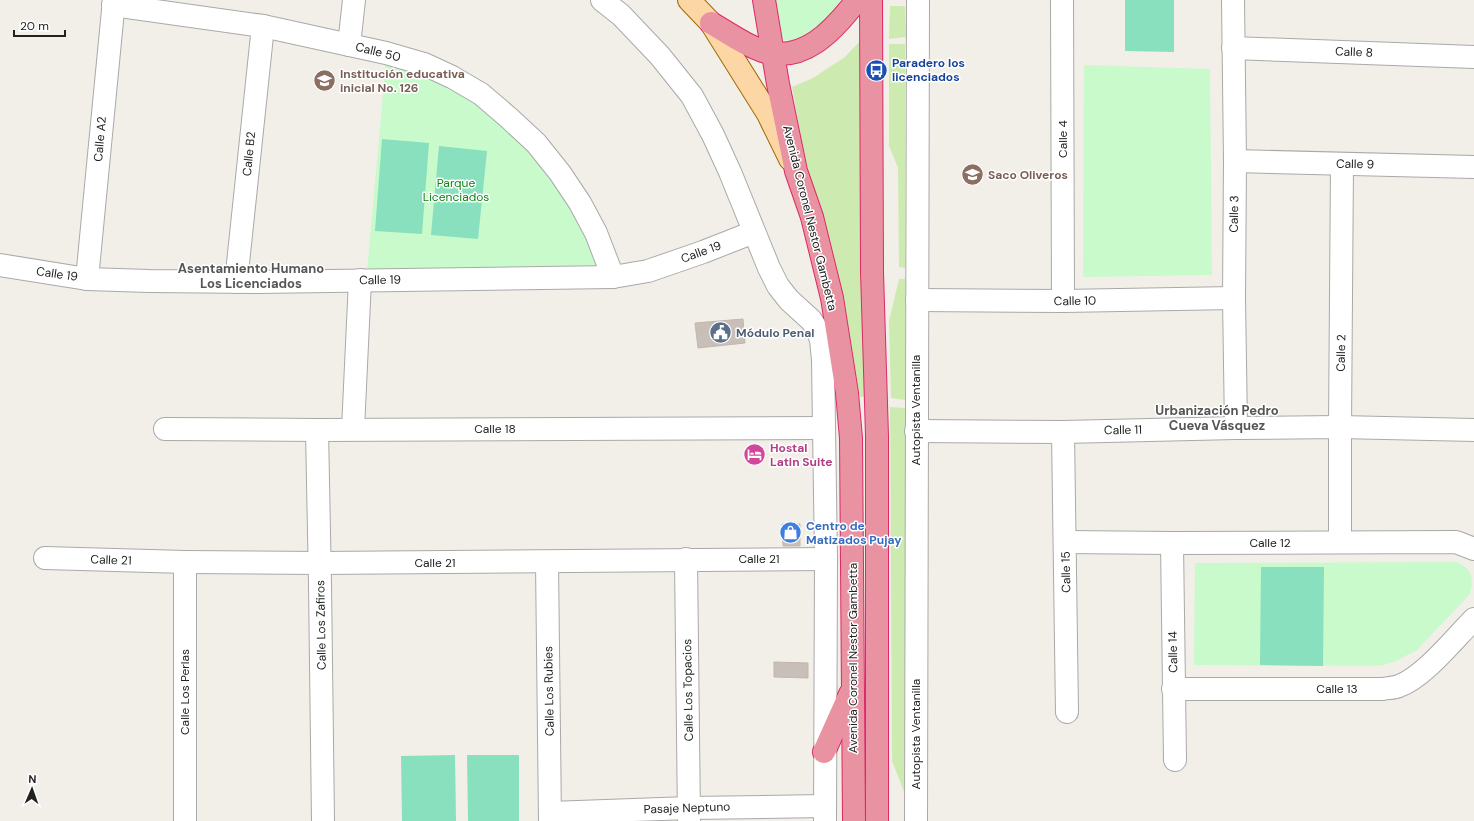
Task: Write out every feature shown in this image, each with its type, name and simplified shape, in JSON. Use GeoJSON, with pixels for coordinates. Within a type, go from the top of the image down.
{"type":"FeatureCollection","features":[{"type":"Feature","properties":{"kind":"highway","name":"Avenida Coronel Nestor Gambetta"},"geometry":{"type":"LineString","coordinates":[[764,0],[772,54],[796,171],[812,217],[832,298],[847,393],[851,438],[854,821]]}},
{"type":"Feature","properties":{"kind":"highway"},"geometry":{"type":"LineString","coordinates":[[711,23],[760,50],[772,54],[789,53],[804,49],[821,40],[835,27],[857,0]]}},
{"type":"Feature","properties":{"kind":"highway","name":"Avenida Coronel Nestor Gambetta"},"geometry":{"type":"LineString","coordinates":[[871,0],[872,272],[877,436],[877,811]]}},
{"type":"Feature","properties":{"kind":"highway"},"geometry":{"type":"LineString","coordinates":[[824,752],[853,688]]}},
{"type":"Feature","properties":{"kind":"highway"},"geometry":{"type":"LineString","coordinates":[[877,811],[889,821]]}},
{"type":"Feature","properties":{"kind":"main road"},"geometry":{"type":"LineString","coordinates":[[689,0],[711,23],[768,114],[796,171]]}},
{"type":"Feature","properties":{"kind":"street"},"geometry":{"type":"LineString","coordinates":[[349,45],[354,0]]}},
{"type":"Feature","properties":{"kind":"street"},"geometry":{"type":"LineString","coordinates":[[602,0],[621,15],[660,56],[692,96],[713,135],[778,286],[789,300],[811,320],[817,329],[821,340],[823,360],[826,558],[824,752],[825,813]]}},
{"type":"Feature","properties":{"kind":"street","name":"Autopista Ventanilla"},"geometry":{"type":"LineString","coordinates":[[916,821],[918,0]]}},
{"type":"Feature","properties":{"kind":"street","name":"Calle 4"},"geometry":{"type":"LineString","coordinates":[[1062,0],[1063,301]]}},
{"type":"Feature","properties":{"kind":"street","name":"Calle 3"},"geometry":{"type":"LineString","coordinates":[[1233,0],[1236,428]]}},
{"type":"Feature","properties":{"kind":"street","name":"Calle 50"},"geometry":{"type":"LineString","coordinates":[[113,3],[263,26],[349,45],[424,64],[452,78],[481,94],[536,143],[560,173],[580,203],[596,233],[613,277]]}},
{"type":"Feature","properties":{"kind":"street","name":"Calle A2"},"geometry":{"type":"LineString","coordinates":[[87,279],[113,3]]}},
{"type":"Feature","properties":{"kind":"street","name":"Calle B2"},"geometry":{"type":"LineString","coordinates":[[236,282],[263,26]]}},
{"type":"Feature","properties":{"kind":"street","name":"Calle 8"},"geometry":{"type":"LineString","coordinates":[[1233,48],[1474,57]]}},
{"type":"Feature","properties":{"kind":"street","name":"Calle 9"},"geometry":{"type":"LineString","coordinates":[[1235,161],[1474,167]]}},
{"type":"Feature","properties":{"kind":"street","name":"Calle 2"},"geometry":{"type":"LineString","coordinates":[[1340,542],[1342,164]]}},
{"type":"Feature","properties":{"kind":"street","name":"Calle 19"},"geometry":{"type":"LineString","coordinates":[[0,265],[87,279],[149,281],[236,282],[613,277],[648,271],[754,232]]}},
{"type":"Feature","properties":{"kind":"street"},"geometry":{"type":"LineString","coordinates":[[353,430],[360,280]]}},
{"type":"Feature","properties":{"kind":"street","name":"Calle 10"},"geometry":{"type":"LineString","coordinates":[[917,300],[1063,301],[1234,298]]}},
{"type":"Feature","properties":{"kind":"street","name":"Calle 11"},"geometry":{"type":"LineString","coordinates":[[916,431],[1063,432],[1340,427],[1474,430]]}},
{"type":"Feature","properties":{"kind":"street","name":"Calle 18"},"geometry":{"type":"LineString","coordinates":[[165,429],[353,430],[824,428]]}},
{"type":"Feature","properties":{"kind":"street","name":"Calle Los Zafiros"},"geometry":{"type":"LineString","coordinates":[[317,430],[323,821]]}},
{"type":"Feature","properties":{"kind":"street","name":"Calle 15"},"geometry":{"type":"LineString","coordinates":[[1063,432],[1066,542],[1067,712]]}},
{"type":"Feature","properties":{"kind":"street","name":"Calle 12"},"geometry":{"type":"LineString","coordinates":[[1066,542],[1456,542],[1474,549]]}},
{"type":"Feature","properties":{"kind":"street","name":"Calle 14"},"geometry":{"type":"LineString","coordinates":[[1172,543],[1175,760]]}},
{"type":"Feature","properties":{"kind":"street","name":"Calle 21"},"geometry":{"type":"LineString","coordinates":[[45,558],[185,562],[320,563],[547,562],[826,558]]}},
{"type":"Feature","properties":{"kind":"street","name":"Calle Los Topacios"},"geometry":{"type":"LineString","coordinates":[[686,559],[689,814]]}},
{"type":"Feature","properties":{"kind":"street","name":"Calle Los Perlas"},"geometry":{"type":"LineString","coordinates":[[185,562],[185,821]]}},
{"type":"Feature","properties":{"kind":"street","name":"Calle Los Rubies"},"geometry":{"type":"LineString","coordinates":[[547,562],[550,817]]}},
{"type":"Feature","properties":{"kind":"street","name":"Calle 13"},"geometry":{"type":"LineString","coordinates":[[1174,689],[1384,689],[1398,687],[1424,670],[1474,619]]}},
{"type":"Feature","properties":{"kind":"street","name":"Pasaje Neptuno"},"geometry":{"type":"LineString","coordinates":[[550,817],[825,813]]}},
{"type":"Feature","properties":{"kind":"green space"},"geometry":{"type":"Polygon","coordinates":[[[774,0],[841,0],[835,11],[816,32],[793,43],[782,38],[774,0]]]}},
{"type":"Feature","properties":{"kind":"green space"},"geometry":{"type":"Polygon","coordinates":[[[1125,0],[1174,0],[1174,52],[1125,51],[1125,0]]]}},
{"type":"Feature","properties":{"kind":"green space"},"geometry":{"type":"Polygon","coordinates":[[[890,6],[905,7],[906,37],[889,39],[890,6]]]}},
{"type":"Feature","properties":{"kind":"green space"},"geometry":{"type":"Polygon","coordinates":[[[862,39],[868,396],[860,397],[845,311],[804,153],[792,87],[813,78],[845,57],[862,39]]]}},
{"type":"Feature","properties":{"kind":"green space"},"geometry":{"type":"Polygon","coordinates":[[[889,44],[905,44],[905,268],[899,267],[898,168],[889,146],[889,44]]]}},
{"type":"Feature","properties":{"kind":"green space","name":"Parque Licenciados"},"geometry":{"type":"Polygon","coordinates":[[[386,61],[417,70],[472,98],[525,142],[572,206],[603,271],[367,271],[386,61]]]}},
{"type":"Feature","properties":{"kind":"green space"},"geometry":{"type":"Polygon","coordinates":[[[1084,65],[1210,69],[1212,275],[1083,277],[1084,65]]]}},
{"type":"Feature","properties":{"kind":"green space"},"geometry":{"type":"Polygon","coordinates":[[[382,139],[429,143],[422,234],[375,231],[382,139]]]}},
{"type":"Feature","properties":{"kind":"green space"},"geometry":{"type":"Polygon","coordinates":[[[439,146],[487,151],[478,239],[431,235],[439,146]]]}},
{"type":"Feature","properties":{"kind":"green space"},"geometry":{"type":"Polygon","coordinates":[[[899,279],[905,279],[905,400],[891,398],[889,321],[899,279]]]}},
{"type":"Feature","properties":{"kind":"green space"},"geometry":{"type":"Polygon","coordinates":[[[890,407],[905,408],[908,802],[892,761],[890,407]]]}},
{"type":"Feature","properties":{"kind":"green space"},"geometry":{"type":"Polygon","coordinates":[[[1457,562],[1466,568],[1471,575],[1472,583],[1470,594],[1417,650],[1396,661],[1374,666],[1194,665],[1195,563],[1457,562]]]}},
{"type":"Feature","properties":{"kind":"green space"},"geometry":{"type":"Polygon","coordinates":[[[1261,567],[1324,567],[1323,666],[1260,665],[1261,567]]]}},
{"type":"Feature","properties":{"kind":"green space"},"geometry":{"type":"Polygon","coordinates":[[[455,755],[456,821],[402,821],[401,756],[455,755]]]}},
{"type":"Feature","properties":{"kind":"green space"},"geometry":{"type":"Polygon","coordinates":[[[467,755],[519,755],[519,821],[468,821],[467,755]]]}},
{"type":"Feature","properties":{"kind":"building","name":"Módulo Penal"},"geometry":{"type":"Polygon","coordinates":[[[743,319],[745,343],[698,348],[695,323],[743,319]]]}},
{"type":"Feature","properties":{"kind":"building","name":"Centro de Matizados Pujay"},"geometry":{"type":"Polygon","coordinates":[[[782,524],[800,524],[800,546],[783,546],[782,524]]]}},
{"type":"Feature","properties":{"kind":"building"},"geometry":{"type":"Polygon","coordinates":[[[774,662],[808,663],[808,678],[774,677],[774,662]]]}},
{"type":"Feature","properties":{"kind":"place","name":"Paradero los licenciados"},"geometry":{"type":"Point","coordinates":[877,70]}},
{"type":"Feature","properties":{"kind":"place","name":"Institución educativa inicial No. 126"},"geometry":{"type":"Point","coordinates":[324,81]}},
{"type":"Feature","properties":{"kind":"place","name":"Saco Oliveros"},"geometry":{"type":"Point","coordinates":[973,175]}},
{"type":"Feature","properties":{"kind":"place","name":"Módulo Penal"},"geometry":{"type":"Point","coordinates":[720,333]}},
{"type":"Feature","properties":{"kind":"place","name":"Hostal Latin Suite"},"geometry":{"type":"Point","coordinates":[754,455]}},
{"type":"Feature","properties":{"kind":"place","name":"Centro de Matizados Pujay"},"geometry":{"type":"Point","coordinates":[791,533]}},
{"type":"Feature","properties":{"kind":"district","name":"Asentamiento Humano Los Licenciados"},"geometry":{"type":"Point","coordinates":[251,276]}},
{"type":"Feature","properties":{"kind":"district","name":"Urbanización Pedro Cueva Vásquez"},"geometry":{"type":"Point","coordinates":[1217,418]}}]}
